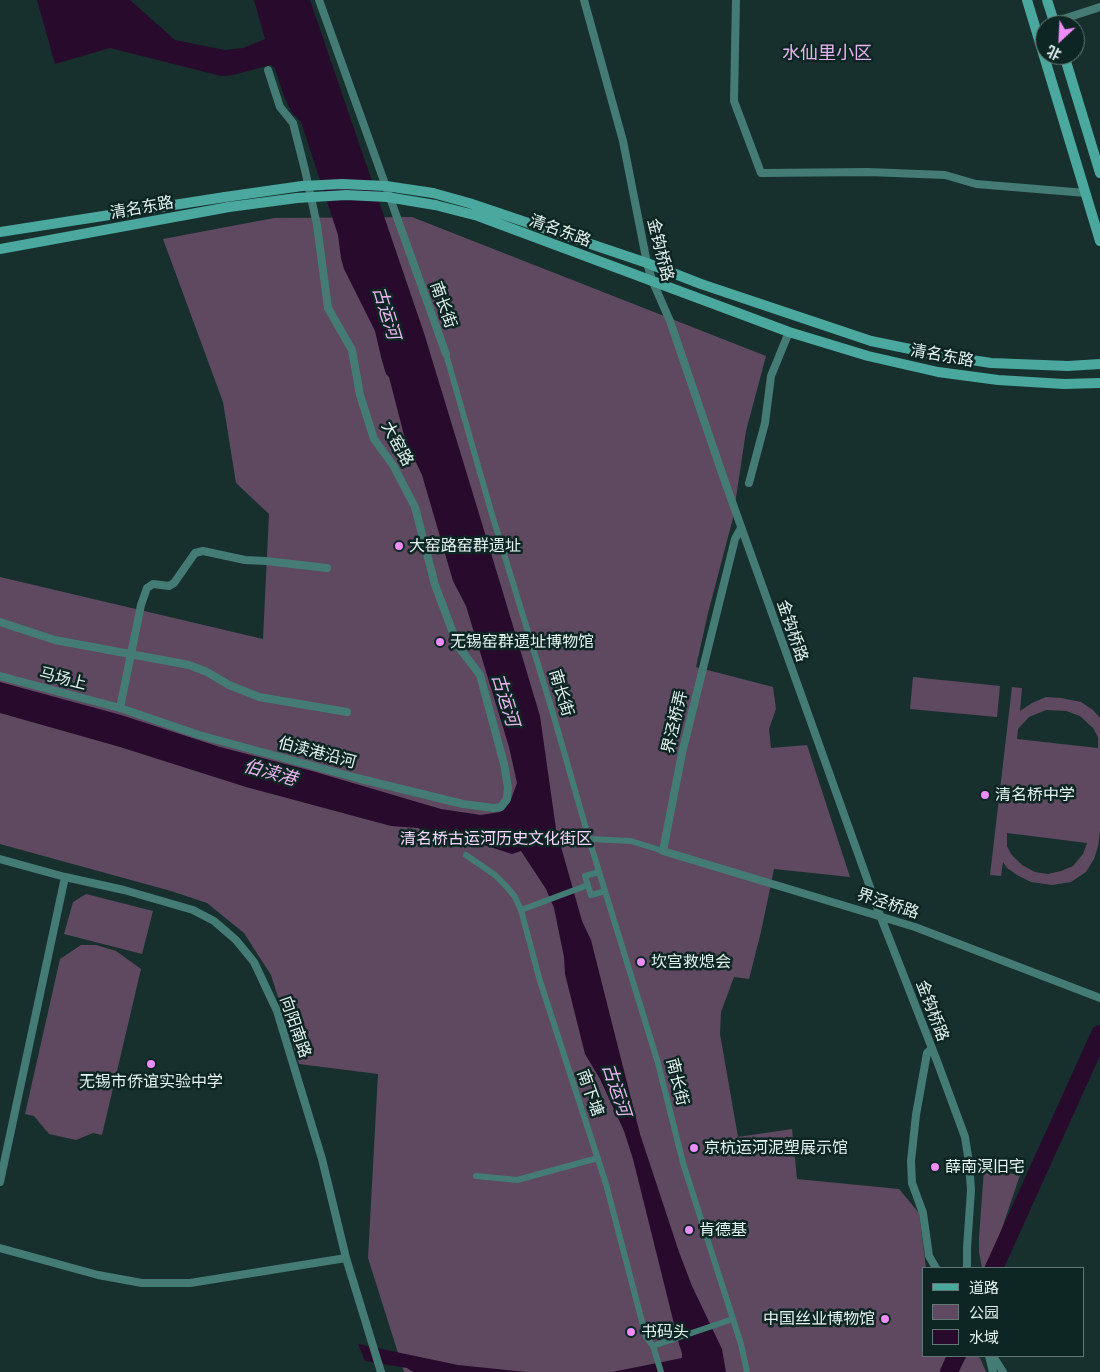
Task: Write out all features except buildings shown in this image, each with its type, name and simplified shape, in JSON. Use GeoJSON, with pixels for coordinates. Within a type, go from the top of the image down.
{"type":"FeatureCollection","features":[{"type":"Feature","properties":{"kind":"main road"},"geometry":{"type":"LineString","coordinates":[[1027,0],[1100,241]]}},
{"type":"Feature","properties":{"kind":"main road"},"geometry":{"type":"LineString","coordinates":[[1047,0],[1052,15]]}},
{"type":"Feature","properties":{"kind":"main road"},"geometry":{"type":"LineString","coordinates":[[1067,65],[1100,173]]}},
{"type":"Feature","properties":{"kind":"main road","name":"清名东路"},"geometry":{"type":"LineString","coordinates":[[0,232],[302,186],[342,184],[386,186],[433,193],[469,203],[870,341],[938,355],[991,363],[1068,366],[1100,364]]}},
{"type":"Feature","properties":{"kind":"main road","name":"清名东路"},"geometry":{"type":"LineString","coordinates":[[0,249],[230,207],[297,198],[346,195],[387,197],[435,205],[478,216],[788,332],[868,356],[938,372],[998,380],[1026,383],[1100,383]]}},
{"type":"Feature","properties":{"kind":"street","name":"南长街"},"geometry":{"type":"LineString","coordinates":[[319,0],[446,354],[492,518],[658,1063],[683,1163],[741,1344],[747,1372]]}},
{"type":"Feature","properties":{"kind":"street","name":"金钩桥路"},"geometry":{"type":"LineString","coordinates":[[584,0],[623,141],[652,280],[670,321],[880,915],[965,1137],[971,1190],[967,1267]]}},
{"type":"Feature","properties":{"kind":"street"},"geometry":{"type":"LineString","coordinates":[[736,0],[734,101],[760,173],[868,172],[945,175],[976,184],[1086,193]]}},
{"type":"Feature","properties":{"kind":"street"},"geometry":{"type":"LineString","coordinates":[[1077,15],[1100,7]]}},
{"type":"Feature","properties":{"kind":"street","name":"大窑路"},"geometry":{"type":"LineString","coordinates":[[268,70],[280,107],[293,123],[305,170],[317,225],[328,308],[352,350],[360,395],[374,439],[393,465],[415,507],[435,585],[458,646],[480,676],[504,764],[508,787],[507,799]]}},
{"type":"Feature","properties":{"kind":"street"},"geometry":{"type":"LineString","coordinates":[[749,483],[765,423],[771,376],[788,332]]}},
{"type":"Feature","properties":{"kind":"street","name":"界泾桥弄"},"geometry":{"type":"LineString","coordinates":[[663,851],[684,744],[735,539],[742,528]]}},
{"type":"Feature","properties":{"kind":"street"},"geometry":{"type":"LineString","coordinates":[[120,708],[141,605],[147,588],[153,584],[169,586],[174,583],[195,553],[203,551],[246,560],[327,568]]}},
{"type":"Feature","properties":{"kind":"street"},"geometry":{"type":"LineString","coordinates":[[0,622],[55,640],[189,665],[207,672],[229,685],[259,697],[348,712]]}},
{"type":"Feature","properties":{"kind":"street","name":"马场上"},"geometry":{"type":"LineString","coordinates":[[0,676],[120,708]]}},
{"type":"Feature","properties":{"kind":"street","name":"伯渎港沿河"},"geometry":{"type":"LineString","coordinates":[[120,708],[199,735],[356,778],[453,802],[494,808],[501,807],[507,799]]}},
{"type":"Feature","properties":{"kind":"street"},"geometry":{"type":"LineString","coordinates":[[589,839],[631,841],[663,851]]}},
{"type":"Feature","properties":{"kind":"street","name":"界泾桥路"},"geometry":{"type":"LineString","coordinates":[[663,851],[880,915],[947,938],[1100,998]]}},
{"type":"Feature","properties":{"kind":"street","name":"南下塘"},"geometry":{"type":"LineString","coordinates":[[466,855],[495,875],[515,897],[521,910],[540,982],[565,1063],[583,1110],[598,1158],[646,1337],[653,1346],[662,1372]]}},
{"type":"Feature","properties":{"kind":"street","name":"向阳南路"},"geometry":{"type":"LineString","coordinates":[[0,860],[124,890],[194,910],[222,927],[236,940],[254,962],[280,1020],[322,1159],[346,1258],[381,1372]]}},
{"type":"Feature","properties":{"kind":"street"},"geometry":{"type":"LineString","coordinates":[[599,872],[585,876],[591,895],[605,891]]}},
{"type":"Feature","properties":{"kind":"street"},"geometry":{"type":"LineString","coordinates":[[0,1182],[65,877]]}},
{"type":"Feature","properties":{"kind":"street"},"geometry":{"type":"LineString","coordinates":[[521,910],[588,885]]}},
{"type":"Feature","properties":{"kind":"street"},"geometry":{"type":"LineString","coordinates":[[932,1048],[927,1053],[916,1115],[911,1162],[912,1183],[923,1213],[929,1256],[935,1267]]}},
{"type":"Feature","properties":{"kind":"street"},"geometry":{"type":"LineString","coordinates":[[476,1176],[517,1180],[598,1158]]}},
{"type":"Feature","properties":{"kind":"street"},"geometry":{"type":"LineString","coordinates":[[0,1248],[98,1275],[142,1283],[190,1283],[346,1258]]}},
{"type":"Feature","properties":{"kind":"street"},"geometry":{"type":"LineString","coordinates":[[653,1346],[733,1319]]}},
{"type":"Feature","properties":{"kind":"street"},"geometry":{"type":"LineString","coordinates":[[989,1357],[993,1372]]}},
{"type":"Feature","properties":{"kind":"street"},"geometry":{"type":"LineString","coordinates":[[994,1357],[1003,1372]]}},
{"type":"Feature","properties":{"kind":"green space","name":"清名桥古运河历史文化街区"},"geometry":{"type":"Polygon","coordinates":[[[412,217],[766,356],[746,431],[733,518],[696,667],[773,687],[776,709],[769,729],[771,748],[807,745],[850,877],[774,869],[749,979],[734,977],[721,1012],[720,1034],[738,1137],[792,1129],[797,1179],[899,1189],[919,1213],[926,1267],[922,1267],[922,1357],[950,1357],[943,1372],[404,1372],[368,1258],[378,1074],[299,1064],[271,975],[244,933],[207,903],[171,891],[0,844],[0,577],[263,639],[269,514],[236,483],[223,402],[163,239],[274,218],[412,217]]]}},
{"type":"Feature","properties":{"kind":"green space"},"geometry":{"type":"Polygon","coordinates":[[[913,677],[1000,686],[997,717],[910,709],[913,677]]]}},
{"type":"Feature","properties":{"kind":"green space"},"geometry":{"type":"Polygon","coordinates":[[[1012,687],[1022,688],[1020,711],[1046,697],[1081,702],[1093,710],[1100,718],[1100,831],[1094,859],[1086,872],[1071,882],[1052,885],[1031,882],[1007,868],[1003,862],[1001,876],[990,875],[1012,687]],[[1046,710],[1029,717],[1018,729],[1017,739],[1098,748],[1098,737],[1093,728],[1080,716],[1066,711],[1046,710]],[[1007,833],[1007,846],[1011,854],[1022,865],[1035,872],[1048,874],[1073,866],[1083,854],[1087,843],[1007,833]]]}},
{"type":"Feature","properties":{"kind":"green space"},"geometry":{"type":"Polygon","coordinates":[[[86,894],[153,911],[142,954],[64,934],[73,902],[86,894]]]}},
{"type":"Feature","properties":{"kind":"green space"},"geometry":{"type":"Polygon","coordinates":[[[81,945],[96,945],[116,951],[141,969],[102,1135],[93,1133],[76,1140],[49,1134],[34,1116],[25,1114],[60,959],[81,945]]]}},
{"type":"Feature","properties":{"kind":"green space"},"geometry":{"type":"Polygon","coordinates":[[[984,1169],[1020,1175],[996,1246],[985,1267],[982,1267],[979,1238],[984,1169]]]}},
{"type":"Feature","properties":{"kind":"green space"},"geometry":{"type":"Polygon","coordinates":[[[966,1357],[978,1357],[986,1372],[958,1372],[966,1357]]]}},
{"type":"Feature","properties":{"kind":"water"},"geometry":{"type":"Polygon","coordinates":[[[37,0],[130,0],[175,40],[225,50],[243,48],[265,39],[254,0],[310,0],[424,333],[540,716],[556,829],[582,921],[591,940],[640,1134],[679,1252],[692,1286],[722,1349],[726,1372],[612,1372],[682,1358],[682,1353],[633,1159],[624,1131],[600,1079],[585,1054],[565,974],[564,957],[554,908],[546,889],[521,851],[512,854],[481,844],[431,834],[418,828],[391,826],[246,787],[120,747],[0,713],[0,682],[121,715],[220,747],[312,771],[441,809],[481,815],[500,812],[510,802],[517,783],[509,747],[466,606],[453,581],[422,475],[405,439],[375,331],[344,269],[338,235],[301,122],[292,113],[275,69],[271,65],[233,75],[221,76],[110,48],[55,64],[37,0]]]}},
{"type":"Feature","properties":{"kind":"water"},"geometry":{"type":"Polygon","coordinates":[[[358,1344],[458,1365],[526,1372],[413,1372],[407,1368],[365,1361],[358,1344]]]}},
{"type":"Feature","properties":{"kind":"waterway"},"geometry":{"type":"LineString","coordinates":[[994,1267],[1100,1034]]}},
{"type":"Feature","properties":{"kind":"waterway"},"geometry":{"type":"LineString","coordinates":[[949,1372],[956,1357]]}},
{"type":"Feature","properties":{"kind":"place","name":"大窑路窑群遗址"},"geometry":{"type":"Point","coordinates":[399,546]}},
{"type":"Feature","properties":{"kind":"place","name":"无锡窑群遗址博物馆"},"geometry":{"type":"Point","coordinates":[440,642]}},
{"type":"Feature","properties":{"kind":"place","name":"清名桥中学"},"geometry":{"type":"Point","coordinates":[985,795]}},
{"type":"Feature","properties":{"kind":"place","name":"坎宫救熄会"},"geometry":{"type":"Point","coordinates":[641,962]}},
{"type":"Feature","properties":{"kind":"place","name":"无锡市侨谊实验中学"},"geometry":{"type":"Point","coordinates":[151,1064]}},
{"type":"Feature","properties":{"kind":"place","name":"京杭运河泥塑展示馆"},"geometry":{"type":"Point","coordinates":[694,1148]}},
{"type":"Feature","properties":{"kind":"place","name":"薛南溟旧宅"},"geometry":{"type":"Point","coordinates":[935,1167]}},
{"type":"Feature","properties":{"kind":"place","name":"肯德基"},"geometry":{"type":"Point","coordinates":[689,1230]}},
{"type":"Feature","properties":{"kind":"place","name":"中国丝业博物馆"},"geometry":{"type":"Point","coordinates":[885,1319]}},
{"type":"Feature","properties":{"kind":"place","name":"书码头"},"geometry":{"type":"Point","coordinates":[631,1332]}},
{"type":"Feature","properties":{"kind":"district","name":"水仙里小区"},"geometry":{"type":"Point","coordinates":[827,54]}},
{"type":"Feature","properties":{"kind":"water label","name":"古运河"},"geometry":{"type":"Point","coordinates":[386,313]}},
{"type":"Feature","properties":{"kind":"water label","name":"古运河"},"geometry":{"type":"Point","coordinates":[505,700]}},
{"type":"Feature","properties":{"kind":"water label","name":"伯渎港"},"geometry":{"type":"Point","coordinates":[270,773]}},
{"type":"Feature","properties":{"kind":"water label","name":"古运河"},"geometry":{"type":"Point","coordinates":[616,1090]}}]}
